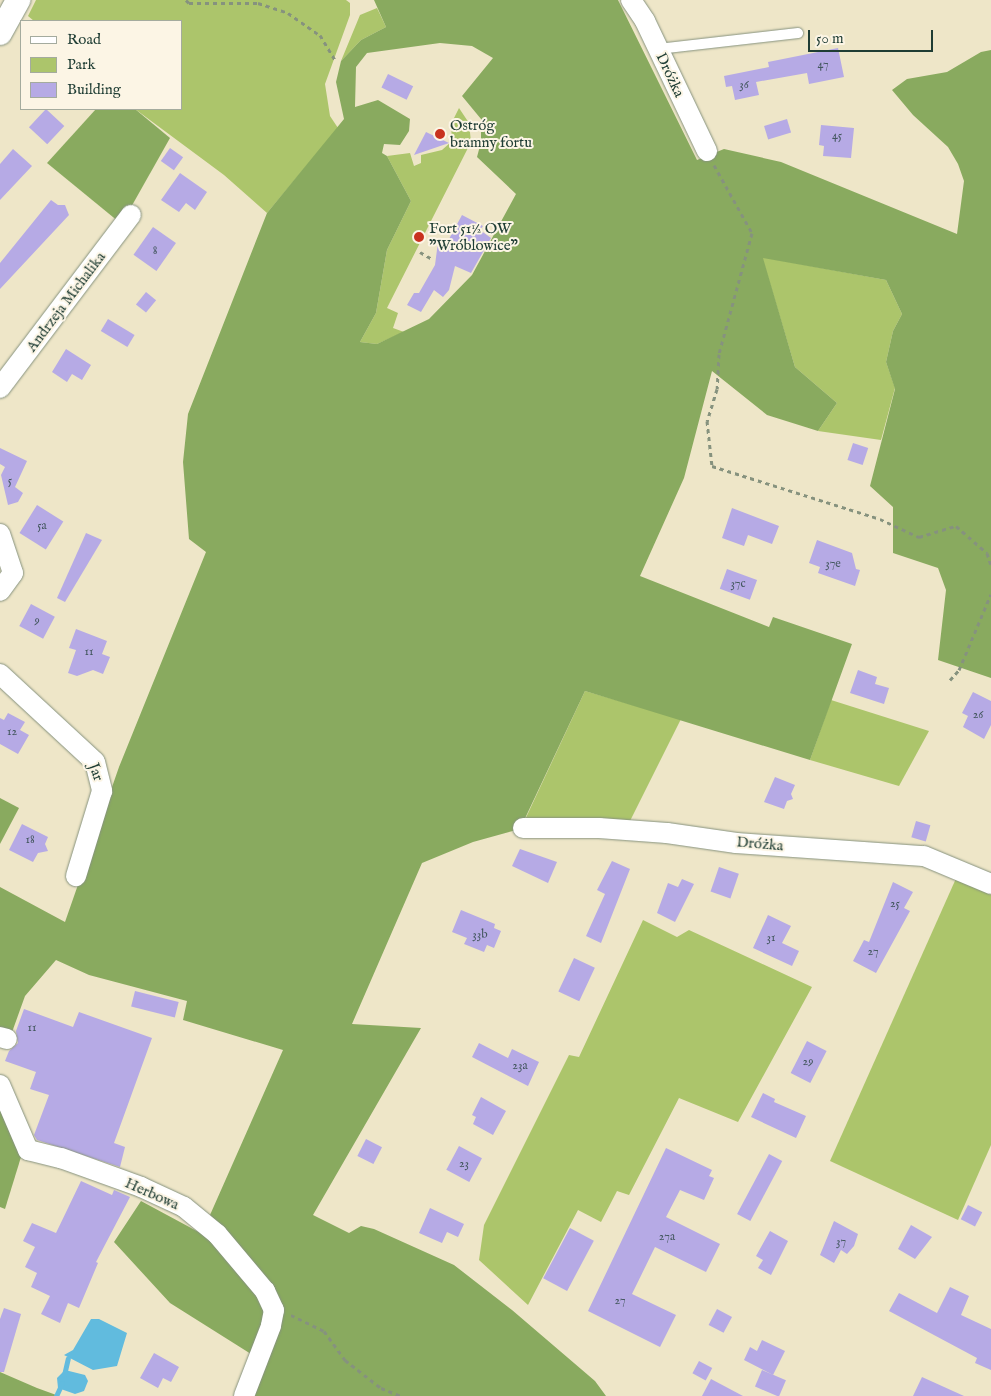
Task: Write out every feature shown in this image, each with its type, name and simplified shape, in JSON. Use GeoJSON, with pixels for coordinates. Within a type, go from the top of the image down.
{"type":"FeatureCollection","features":[{"type":"Feature","properties":{"kind":"street"},"geometry":{"type":"LineString","coordinates":[[0,32],[18,0]]}},
{"type":"Feature","properties":{"kind":"street","name":"Dróżka"},"geometry":{"type":"LineString","coordinates":[[631,0],[658,49],[707,151]]}},
{"type":"Feature","properties":{"kind":"street","name":"Andrzeja Michalika"},"geometry":{"type":"LineString","coordinates":[[0,388],[131,215]]}},
{"type":"Feature","properties":{"kind":"street"},"geometry":{"type":"LineString","coordinates":[[0,534],[12,573],[0,591]]}},
{"type":"Feature","properties":{"kind":"street","name":"Jar"},"geometry":{"type":"LineString","coordinates":[[0,674],[95,762],[102,792],[76,876]]}},
{"type":"Feature","properties":{"kind":"street","name":"Dróżka"},"geometry":{"type":"LineString","coordinates":[[523,828],[618,829],[736,843],[924,856],[991,884]]}},
{"type":"Feature","properties":{"kind":"street","name":"Herbowa"},"geometry":{"type":"LineString","coordinates":[[0,1084],[28,1150],[61,1158],[141,1187],[184,1207],[216,1234],[265,1290],[274,1310]]}},
{"type":"Feature","properties":{"kind":"street"},"geometry":{"type":"LineString","coordinates":[[244,1396],[274,1310]]}},
{"type":"Feature","properties":{"kind":"lane"},"geometry":{"type":"LineString","coordinates":[[658,49],[798,33]]}},
{"type":"Feature","properties":{"kind":"path"},"geometry":{"type":"LineString","coordinates":[[186,0],[189,3],[258,3],[288,13],[320,35],[336,62]]}},
{"type":"Feature","properties":{"kind":"path"},"geometry":{"type":"LineString","coordinates":[[707,151],[752,233],[719,354],[717,389],[707,421],[712,466],[880,519],[919,536],[956,526],[987,553],[991,565]]}},
{"type":"Feature","properties":{"kind":"path"},"geometry":{"type":"LineString","coordinates":[[420,252],[432,259]]}},
{"type":"Feature","properties":{"kind":"path"},"geometry":{"type":"LineString","coordinates":[[950,680],[960,670],[991,594]]}},
{"type":"Feature","properties":{"kind":"path"},"geometry":{"type":"LineString","coordinates":[[274,1310],[304,1319],[324,1331],[346,1360],[381,1388],[401,1396]]}},
{"type":"Feature","properties":{"kind":"green space"},"geometry":{"type":"Polygon","coordinates":[[[36,0],[346,0],[350,3],[350,15],[325,84],[330,116],[338,128],[267,213],[224,175],[136,110],[182,110],[182,20],[33,20],[28,16],[36,0]]]}},
{"type":"Feature","properties":{"kind":"green space"},"geometry":{"type":"Polygon","coordinates":[[[374,0],[618,0],[697,160],[724,149],[781,162],[957,234],[964,181],[958,164],[948,147],[913,115],[892,90],[907,79],[947,72],[981,52],[991,50],[991,678],[938,660],[946,590],[938,568],[893,553],[893,507],[870,486],[895,389],[886,362],[893,331],[902,314],[886,280],[763,258],[795,367],[837,403],[818,431],[767,415],[712,371],[684,478],[640,576],[769,627],[773,617],[852,644],[810,760],[585,691],[520,829],[473,842],[422,863],[352,1024],[421,1028],[313,1215],[349,1233],[361,1226],[374,1229],[454,1265],[512,1310],[595,1381],[606,1396],[237,1396],[251,1354],[170,1303],[114,1242],[141,1201],[206,1236],[279,1303],[210,1215],[283,1050],[183,1020],[187,1001],[89,975],[56,960],[25,996],[11,1035],[0,1034],[0,887],[65,922],[119,767],[206,552],[189,539],[183,462],[188,414],[267,213],[344,119],[336,82],[341,61],[361,40],[386,27],[374,0]],[[440,43],[367,53],[356,67],[355,107],[378,100],[410,119],[409,131],[400,145],[384,144],[382,153],[387,156],[411,201],[387,250],[376,313],[360,342],[377,344],[429,319],[472,275],[516,194],[477,157],[481,142],[481,119],[462,96],[493,58],[472,46],[440,43]]]}},
{"type":"Feature","properties":{"kind":"green space"},"geometry":{"type":"Polygon","coordinates":[[[377,8],[386,27],[361,40],[341,61],[360,15],[377,8]]]}},
{"type":"Feature","properties":{"kind":"green space"},"geometry":{"type":"Polygon","coordinates":[[[459,108],[469,123],[471,142],[387,308],[398,313],[393,328],[404,332],[377,344],[360,342],[376,313],[387,250],[411,201],[387,156],[410,153],[414,166],[421,163],[421,155],[442,150],[451,142],[452,122],[459,108]]]}},
{"type":"Feature","properties":{"kind":"green space"},"geometry":{"type":"Polygon","coordinates":[[[95,110],[136,110],[170,138],[130,209],[119,222],[47,163],[95,110]]]}},
{"type":"Feature","properties":{"kind":"green space"},"geometry":{"type":"Polygon","coordinates":[[[762,257],[886,280],[902,314],[893,331],[886,362],[895,388],[881,440],[818,431],[837,403],[795,367],[762,257]]]}},
{"type":"Feature","properties":{"kind":"green space"},"geometry":{"type":"Polygon","coordinates":[[[585,691],[681,719],[627,827],[523,824],[585,691]]]}},
{"type":"Feature","properties":{"kind":"green space"},"geometry":{"type":"Polygon","coordinates":[[[831,700],[929,731],[899,786],[810,760],[831,700]]]}},
{"type":"Feature","properties":{"kind":"green space"},"geometry":{"type":"Polygon","coordinates":[[[0,798],[19,808],[0,844],[0,798]]]}},
{"type":"Feature","properties":{"kind":"green space"},"geometry":{"type":"Polygon","coordinates":[[[958,874],[991,893],[991,1145],[958,1220],[830,1161],[958,874]]]}},
{"type":"Feature","properties":{"kind":"green space"},"geometry":{"type":"Polygon","coordinates":[[[643,920],[677,937],[689,930],[812,987],[738,1122],[679,1098],[629,1195],[617,1191],[601,1222],[578,1210],[528,1305],[479,1260],[484,1225],[569,1055],[579,1057],[643,920]]]}},
{"type":"Feature","properties":{"kind":"green space"},"geometry":{"type":"Polygon","coordinates":[[[0,1094],[21,1157],[5,1209],[0,1207],[0,1094]]]}},
{"type":"Feature","properties":{"kind":"green space"},"geometry":{"type":"Polygon","coordinates":[[[0,1372],[37,1388],[59,1396],[0,1396],[0,1372]]]}},
{"type":"Feature","properties":{"kind":"water"},"geometry":{"type":"Polygon","coordinates":[[[91,1319],[99,1319],[127,1333],[117,1366],[93,1370],[64,1355],[73,1350],[91,1319]]]}},
{"type":"Feature","properties":{"kind":"water"},"geometry":{"type":"Polygon","coordinates":[[[65,1370],[85,1375],[88,1381],[84,1391],[75,1394],[58,1388],[57,1378],[65,1370]]]}},
{"type":"Feature","properties":{"kind":"building"},"geometry":{"type":"Polygon","coordinates":[[[838,48],[844,77],[809,84],[807,73],[756,82],[759,95],[735,100],[732,86],[726,87],[724,76],[769,67],[768,62],[838,48]]]}},
{"type":"Feature","properties":{"kind":"building"},"geometry":{"type":"Polygon","coordinates":[[[388,74],[413,86],[407,100],[381,87],[388,74]]]}},
{"type":"Feature","properties":{"kind":"building"},"geometry":{"type":"Polygon","coordinates":[[[45,110],[64,126],[47,144],[29,127],[45,110]]]}},
{"type":"Feature","properties":{"kind":"building"},"geometry":{"type":"Polygon","coordinates":[[[787,119],[791,132],[768,139],[764,126],[787,119]]]}},
{"type":"Feature","properties":{"kind":"building"},"geometry":{"type":"Polygon","coordinates":[[[821,125],[854,128],[851,158],[823,156],[824,146],[819,145],[821,125]]]}},
{"type":"Feature","properties":{"kind":"building"},"geometry":{"type":"Polygon","coordinates":[[[426,132],[449,143],[414,155],[426,132]]]}},
{"type":"Feature","properties":{"kind":"building"},"geometry":{"type":"Polygon","coordinates":[[[170,148],[183,157],[174,170],[161,161],[170,148]]]}},
{"type":"Feature","properties":{"kind":"building"},"geometry":{"type":"Polygon","coordinates":[[[13,149],[32,166],[0,200],[0,164],[13,149]]]}},
{"type":"Feature","properties":{"kind":"building"},"geometry":{"type":"Polygon","coordinates":[[[180,173],[207,192],[195,210],[186,203],[179,212],[161,200],[180,173]]]}},
{"type":"Feature","properties":{"kind":"building"},"geometry":{"type":"Polygon","coordinates":[[[51,200],[58,205],[65,205],[69,215],[0,289],[0,263],[51,200]]]}},
{"type":"Feature","properties":{"kind":"building"},"geometry":{"type":"Polygon","coordinates":[[[462,215],[483,226],[480,230],[491,238],[471,273],[455,266],[449,290],[443,297],[434,290],[421,312],[407,305],[414,293],[419,293],[435,265],[438,242],[449,239],[462,215]]]}},
{"type":"Feature","properties":{"kind":"building"},"geometry":{"type":"Polygon","coordinates":[[[153,227],[176,243],[156,271],[133,255],[153,227]]]}},
{"type":"Feature","properties":{"kind":"building"},"geometry":{"type":"Polygon","coordinates":[[[146,292],[156,300],[146,313],[136,304],[146,292]]]}},
{"type":"Feature","properties":{"kind":"building"},"geometry":{"type":"Polygon","coordinates":[[[108,319],[135,335],[127,347],[101,331],[108,319]]]}},
{"type":"Feature","properties":{"kind":"building"},"geometry":{"type":"Polygon","coordinates":[[[66,349],[91,365],[82,380],[72,374],[67,382],[52,372],[66,349]]]}},
{"type":"Feature","properties":{"kind":"building"},"geometry":{"type":"Polygon","coordinates":[[[853,443],[868,448],[863,465],[847,460],[853,443]]]}},
{"type":"Feature","properties":{"kind":"building"},"geometry":{"type":"Polygon","coordinates":[[[0,448],[27,461],[15,487],[23,493],[18,502],[8,505],[1,475],[5,467],[0,464],[0,448]]]}},
{"type":"Feature","properties":{"kind":"building"},"geometry":{"type":"Polygon","coordinates":[[[37,505],[63,521],[46,549],[20,533],[37,505]]]}},
{"type":"Feature","properties":{"kind":"building"},"geometry":{"type":"Polygon","coordinates":[[[732,508],[779,526],[772,544],[748,535],[744,546],[722,538],[732,508]]]}},
{"type":"Feature","properties":{"kind":"building"},"geometry":{"type":"Polygon","coordinates":[[[86,533],[102,540],[65,602],[57,598],[86,533]]]}},
{"type":"Feature","properties":{"kind":"building"},"geometry":{"type":"Polygon","coordinates":[[[817,540],[852,553],[856,569],[860,570],[855,586],[818,573],[820,567],[809,563],[817,540]]]}},
{"type":"Feature","properties":{"kind":"building"},"geometry":{"type":"Polygon","coordinates":[[[727,569],[757,580],[750,600],[720,589],[727,569]]]}},
{"type":"Feature","properties":{"kind":"building"},"geometry":{"type":"Polygon","coordinates":[[[31,604],[55,617],[43,639],[19,626],[31,604]]]}},
{"type":"Feature","properties":{"kind":"building"},"geometry":{"type":"Polygon","coordinates":[[[76,629],[107,641],[102,654],[110,657],[103,674],[93,670],[77,676],[68,673],[76,650],[69,648],[76,629]]]}},
{"type":"Feature","properties":{"kind":"building"},"geometry":{"type":"Polygon","coordinates":[[[858,670],[877,677],[875,684],[889,688],[884,704],[850,693],[858,670]]]}},
{"type":"Feature","properties":{"kind":"building"},"geometry":{"type":"Polygon","coordinates":[[[973,692],[991,701],[991,725],[984,739],[963,727],[968,716],[962,713],[973,692]]]}},
{"type":"Feature","properties":{"kind":"building"},"geometry":{"type":"Polygon","coordinates":[[[8,713],[25,722],[20,730],[29,735],[18,754],[0,744],[0,718],[4,720],[8,713]]]}},
{"type":"Feature","properties":{"kind":"building"},"geometry":{"type":"Polygon","coordinates":[[[775,777],[795,785],[791,794],[793,799],[787,801],[784,809],[764,802],[775,777]]]}},
{"type":"Feature","properties":{"kind":"building"},"geometry":{"type":"Polygon","coordinates":[[[916,821],[930,825],[926,841],[911,837],[916,821]]]}},
{"type":"Feature","properties":{"kind":"building"},"geometry":{"type":"Polygon","coordinates":[[[22,824],[48,837],[45,844],[48,851],[38,853],[33,862],[9,850],[22,824]]]}},
{"type":"Feature","properties":{"kind":"building"},"geometry":{"type":"Polygon","coordinates":[[[520,849],[557,862],[548,883],[512,866],[520,849]]]}},
{"type":"Feature","properties":{"kind":"building"},"geometry":{"type":"Polygon","coordinates":[[[612,861],[630,869],[601,943],[586,936],[605,894],[597,890],[612,861]]]}},
{"type":"Feature","properties":{"kind":"building"},"geometry":{"type":"Polygon","coordinates":[[[719,867],[739,874],[730,898],[711,892],[719,867]]]}},
{"type":"Feature","properties":{"kind":"building"},"geometry":{"type":"Polygon","coordinates":[[[682,879],[694,884],[675,922],[657,913],[668,883],[678,887],[682,879]]]}},
{"type":"Feature","properties":{"kind":"building"},"geometry":{"type":"Polygon","coordinates":[[[893,882],[913,892],[904,908],[910,911],[876,973],[853,961],[864,940],[869,942],[893,882]]]}},
{"type":"Feature","properties":{"kind":"building"},"geometry":{"type":"Polygon","coordinates":[[[461,910],[495,924],[494,928],[501,931],[494,948],[487,945],[484,952],[464,944],[467,938],[452,932],[461,910]]]}},
{"type":"Feature","properties":{"kind":"building"},"geometry":{"type":"Polygon","coordinates":[[[768,915],[791,926],[782,943],[799,951],[792,966],[753,948],[768,915]]]}},
{"type":"Feature","properties":{"kind":"building"},"geometry":{"type":"Polygon","coordinates":[[[574,958],[595,968],[579,1001],[558,992],[574,958]]]}},
{"type":"Feature","properties":{"kind":"building"},"geometry":{"type":"Polygon","coordinates":[[[135,991],[179,1002],[175,1017],[131,1007],[135,991]]]}},
{"type":"Feature","properties":{"kind":"building"},"geometry":{"type":"Polygon","coordinates":[[[24,1009],[73,1027],[79,1012],[152,1038],[114,1143],[125,1147],[120,1167],[37,1140],[34,1135],[49,1095],[30,1089],[36,1072],[5,1061],[9,1051],[18,1043],[16,1031],[24,1009]]]}},
{"type":"Feature","properties":{"kind":"building"},"geometry":{"type":"Polygon","coordinates":[[[807,1041],[827,1051],[810,1083],[791,1073],[807,1041]]]}},
{"type":"Feature","properties":{"kind":"building"},"geometry":{"type":"Polygon","coordinates":[[[479,1043],[508,1058],[512,1049],[539,1062],[528,1086],[472,1057],[479,1043]]]}},
{"type":"Feature","properties":{"kind":"building"},"geometry":{"type":"Polygon","coordinates":[[[763,1093],[775,1099],[774,1102],[806,1116],[796,1138],[751,1117],[763,1093]]]}},
{"type":"Feature","properties":{"kind":"building"},"geometry":{"type":"Polygon","coordinates":[[[481,1097],[506,1111],[493,1135],[473,1124],[476,1117],[472,1115],[481,1097]]]}},
{"type":"Feature","properties":{"kind":"building"},"geometry":{"type":"Polygon","coordinates":[[[366,1139],[382,1147],[373,1164],[357,1156],[366,1139]]]}},
{"type":"Feature","properties":{"kind":"building"},"geometry":{"type":"Polygon","coordinates":[[[459,1146],[482,1158],[469,1182],[446,1170],[459,1146]]]}},
{"type":"Feature","properties":{"kind":"building"},"geometry":{"type":"Polygon","coordinates":[[[666,1148],[712,1170],[709,1176],[714,1178],[704,1200],[680,1190],[666,1217],[720,1244],[706,1272],[655,1247],[632,1294],[676,1315],[660,1347],[588,1311],[666,1148]]]}},
{"type":"Feature","properties":{"kind":"building"},"geometry":{"type":"Polygon","coordinates":[[[769,1154],[782,1161],[750,1221],[737,1214],[769,1154]]]}},
{"type":"Feature","properties":{"kind":"building"},"geometry":{"type":"Polygon","coordinates":[[[81,1181],[112,1195],[114,1190],[130,1197],[96,1262],[98,1263],[79,1308],[68,1303],[60,1323],[41,1314],[50,1296],[31,1287],[37,1273],[25,1267],[35,1247],[23,1241],[32,1223],[56,1233],[81,1181]]]}},
{"type":"Feature","properties":{"kind":"building"},"geometry":{"type":"Polygon","coordinates":[[[968,1205],[982,1212],[975,1227],[961,1219],[968,1205]]]}},
{"type":"Feature","properties":{"kind":"building"},"geometry":{"type":"Polygon","coordinates":[[[430,1208],[464,1224],[458,1237],[447,1232],[442,1243],[419,1233],[430,1208]]]}},
{"type":"Feature","properties":{"kind":"building"},"geometry":{"type":"Polygon","coordinates":[[[834,1221],[858,1234],[854,1246],[847,1254],[841,1250],[834,1263],[820,1255],[834,1221]]]}},
{"type":"Feature","properties":{"kind":"building"},"geometry":{"type":"Polygon","coordinates":[[[911,1225],[932,1237],[915,1259],[898,1249],[911,1225]]]}},
{"type":"Feature","properties":{"kind":"building"},"geometry":{"type":"Polygon","coordinates":[[[570,1228],[594,1241],[567,1291],[543,1278],[570,1228]]]}},
{"type":"Feature","properties":{"kind":"building"},"geometry":{"type":"Polygon","coordinates":[[[770,1231],[788,1241],[771,1275],[758,1268],[763,1260],[756,1256],[770,1231]]]}},
{"type":"Feature","properties":{"kind":"building"},"geometry":{"type":"Polygon","coordinates":[[[950,1287],[969,1296],[961,1315],[991,1329],[991,1370],[975,1363],[977,1358],[889,1311],[899,1293],[937,1313],[950,1287]]]}},
{"type":"Feature","properties":{"kind":"building"},"geometry":{"type":"Polygon","coordinates":[[[4,1308],[21,1314],[4,1372],[0,1372],[0,1319],[4,1308]]]}},
{"type":"Feature","properties":{"kind":"building"},"geometry":{"type":"Polygon","coordinates":[[[717,1309],[732,1317],[724,1333],[709,1325],[717,1309]]]}},
{"type":"Feature","properties":{"kind":"building"},"geometry":{"type":"Polygon","coordinates":[[[762,1340],[785,1351],[773,1375],[744,1360],[750,1347],[757,1351],[762,1340]]]}},
{"type":"Feature","properties":{"kind":"building"},"geometry":{"type":"Polygon","coordinates":[[[154,1353],[179,1367],[171,1382],[163,1378],[158,1388],[140,1378],[154,1353]]]}},
{"type":"Feature","properties":{"kind":"building"},"geometry":{"type":"Polygon","coordinates":[[[699,1361],[712,1368],[706,1380],[692,1373],[699,1361]]]}},
{"type":"Feature","properties":{"kind":"building"},"geometry":{"type":"Polygon","coordinates":[[[762,1370],[786,1380],[779,1396],[755,1387],[762,1370]]]}},
{"type":"Feature","properties":{"kind":"building"},"geometry":{"type":"Polygon","coordinates":[[[922,1377],[964,1396],[913,1396],[922,1377]]]}},
{"type":"Feature","properties":{"kind":"building"},"geometry":{"type":"Polygon","coordinates":[[[711,1379],[743,1396],[702,1396],[711,1379]]]}},
{"type":"Feature","properties":{"kind":"waterway"},"geometry":{"type":"LineString","coordinates":[[64,1375],[68,1358]]}},
{"type":"Feature","properties":{"kind":"waterway"},"geometry":{"type":"LineString","coordinates":[[56,1396],[62,1383]]}},
{"type":"Feature","properties":{"kind":"place","name":"Ostróg bramny fortu"},"geometry":{"type":"Point","coordinates":[440,134]}},
{"type":"Feature","properties":{"kind":"place","name":"Fort 51½ OW \"Wróblowice\""},"geometry":{"type":"Point","coordinates":[419,237]}}]}
